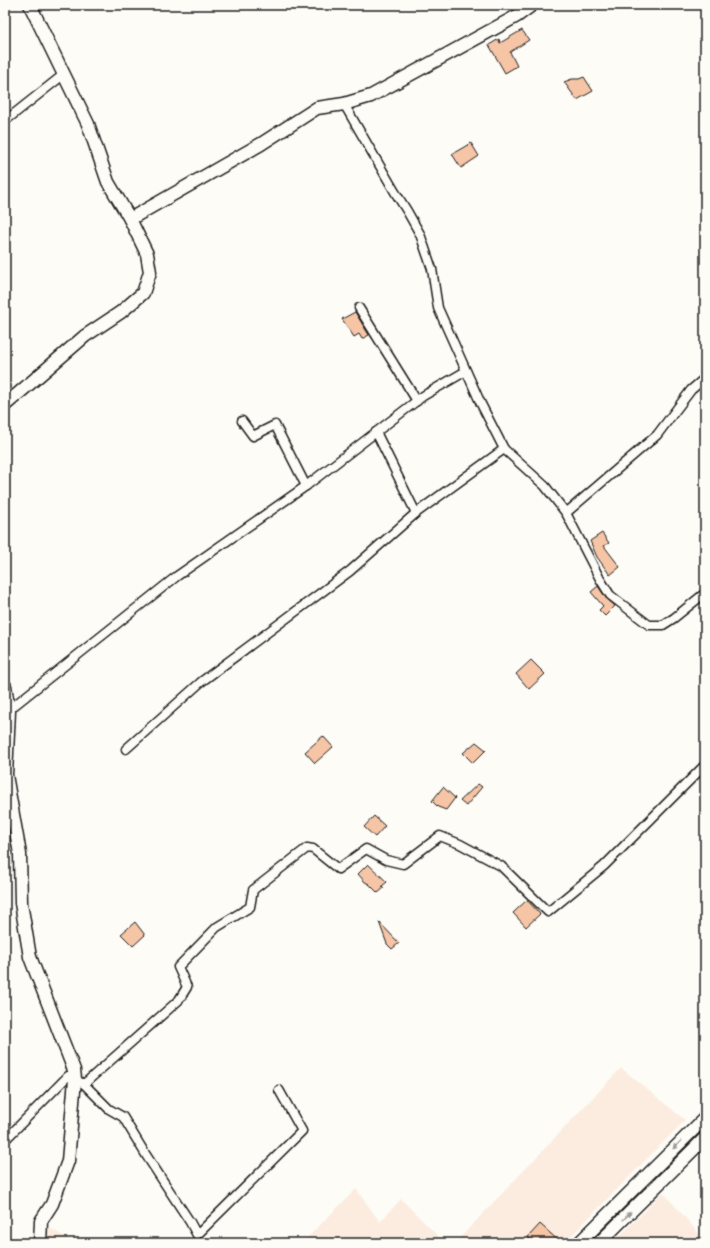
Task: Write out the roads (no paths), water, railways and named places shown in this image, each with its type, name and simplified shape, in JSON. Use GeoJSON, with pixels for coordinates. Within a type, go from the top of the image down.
{"type":"FeatureCollection","features":[{"type":"Feature","properties":{"kind":"street"},"geometry":{"type":"LineString","coordinates":[[5,404],[85,336],[121,312],[143,293],[150,272],[146,254],[130,219],[108,182],[88,124],[30,5]]}},
{"type":"Feature","properties":{"kind":"street"},"geometry":{"type":"LineString","coordinates":[[130,219],[261,144],[317,108],[344,104],[371,96],[517,16],[532,5]]}},
{"type":"Feature","properties":{"kind":"street"},"geometry":{"type":"LineString","coordinates":[[5,121],[63,75]]}},
{"type":"Feature","properties":{"kind":"street"},"geometry":{"type":"LineString","coordinates":[[344,104],[395,192],[408,211],[420,234],[432,269],[438,308],[481,404],[504,448],[545,486],[566,512],[600,579],[610,595],[648,625],[663,625],[705,593]]}},
{"type":"Feature","properties":{"kind":"street"},"geometry":{"type":"LineString","coordinates":[[359,308],[417,401]]}},
{"type":"Feature","properties":{"kind":"street"},"geometry":{"type":"LineString","coordinates":[[7,712],[177,576],[306,486],[417,401],[466,371]]}},
{"type":"Feature","properties":{"kind":"street"},"geometry":{"type":"LineString","coordinates":[[566,512],[658,435],[691,390],[705,378]]}},
{"type":"Feature","properties":{"kind":"street"},"geometry":{"type":"LineString","coordinates":[[242,421],[253,436],[275,425],[306,486]]}},
{"type":"Feature","properties":{"kind":"street"},"geometry":{"type":"LineString","coordinates":[[376,432],[416,513]]}},
{"type":"Feature","properties":{"kind":"street"},"geometry":{"type":"LineString","coordinates":[[126,749],[201,682],[350,571],[416,513],[504,448]]}},
{"type":"Feature","properties":{"kind":"street"},"geometry":{"type":"LineString","coordinates":[[5,686],[7,712],[6,775],[20,854],[21,903],[30,957],[80,1082],[68,1162],[52,1204],[41,1221],[40,1243]]}},
{"type":"Feature","properties":{"kind":"street"},"geometry":{"type":"LineString","coordinates":[[80,1082],[179,1000],[187,987],[178,967],[217,927],[250,907],[253,890],[307,848],[313,850],[338,869],[366,849],[386,860],[403,864],[440,836],[460,844],[501,866],[548,912],[604,866],[705,765]]}},
{"type":"Feature","properties":{"kind":"street"},"geometry":{"type":"LineString","coordinates":[[5,1140],[68,1076],[80,1082],[109,1109],[123,1117],[197,1235],[302,1130],[279,1090]]}},
{"type":"Feature","properties":{"kind":"street"},"geometry":{"type":"LineString","coordinates":[[579,1243],[705,1118]]}},
{"type":"Feature","properties":{"kind":"street"},"geometry":{"type":"LineString","coordinates":[[599,1243],[705,1138]]}}]}
